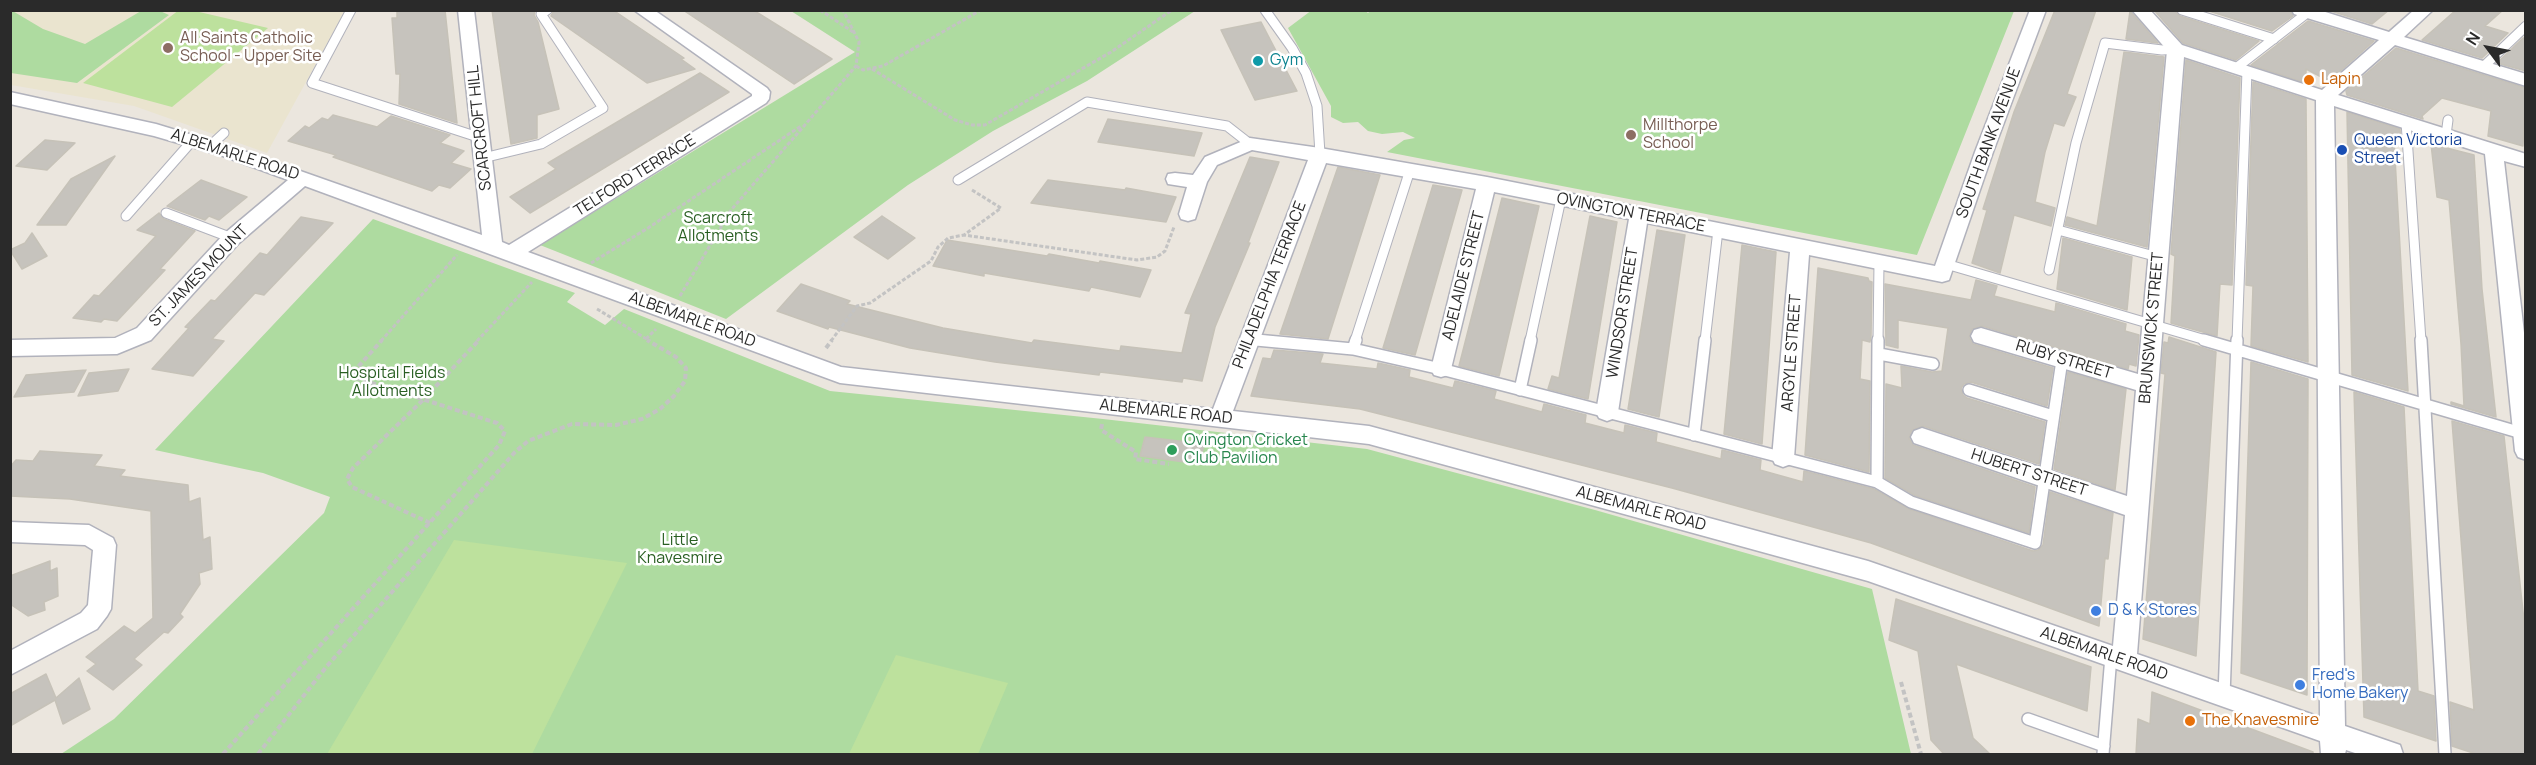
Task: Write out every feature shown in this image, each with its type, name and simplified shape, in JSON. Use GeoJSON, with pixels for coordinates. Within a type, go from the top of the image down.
{"type":"FeatureCollection","features":[{"type":"Feature","properties":{"kind":"street","name":"SCARCROFT HILL"},"geometry":{"type":"LineString","coordinates":[[466,10],[493,246]]}},
{"type":"Feature","properties":{"kind":"street","name":"TELFORD TERRACE"},"geometry":{"type":"LineString","coordinates":[[511,252],[760,99],[761,92],[642,10]]}},
{"type":"Feature","properties":{"kind":"street","name":"SOUTH BANK AVENUE"},"geometry":{"type":"LineString","coordinates":[[1944,270],[1984,152],[2038,10]]}},
{"type":"Feature","properties":{"kind":"street"},"geometry":{"type":"LineString","coordinates":[[2140,10],[2176,49],[2406,122],[2447,128],[2494,151],[2526,161]]}},
{"type":"Feature","properties":{"kind":"street"},"geometry":{"type":"LineString","coordinates":[[2325,96],[2425,10]]}},
{"type":"Feature","properties":{"kind":"street"},"geometry":{"type":"LineString","coordinates":[[2306,11],[2526,80]]}},
{"type":"Feature","properties":{"kind":"street","name":"BRUNSWICK STREET"},"geometry":{"type":"LineString","coordinates":[[2117,658],[2137,509],[2176,49]]}},
{"type":"Feature","properties":{"kind":"street"},"geometry":{"type":"LineString","coordinates":[[2325,96],[2332,744]]}},
{"type":"Feature","properties":{"kind":"street","name":"ALBEMARLE ROAD"},"geometry":{"type":"LineString","coordinates":[[10,98],[156,130],[303,178],[511,252],[592,284],[666,318],[840,375],[1369,435],[1868,571],[2224,696],[2332,744],[2391,754]]}},
{"type":"Feature","properties":{"kind":"street","name":"OVINGTON TERRACE"},"geometry":{"type":"LineString","coordinates":[[1250,144],[1487,184],[1880,263],[1944,270]]}},
{"type":"Feature","properties":{"kind":"street"},"geometry":{"type":"LineString","coordinates":[[1188,213],[1198,182],[1211,161],[1250,144]]}},
{"type":"Feature","properties":{"kind":"street"},"geometry":{"type":"LineString","coordinates":[[2494,151],[2525,440]]}},
{"type":"Feature","properties":{"kind":"street","name":"PHILADELPHIA TERRACE"},"geometry":{"type":"LineString","coordinates":[[1220,417],[1320,154]]}},
{"type":"Feature","properties":{"kind":"street","name":"ST. JAMES MOUNT"},"geometry":{"type":"LineString","coordinates":[[10,348],[117,346],[144,334],[232,238],[303,178]]}},
{"type":"Feature","properties":{"kind":"street"},"geometry":{"type":"LineString","coordinates":[[1175,179],[1198,182]]}},
{"type":"Feature","properties":{"kind":"street","name":"ADELAIDE STREET"},"geometry":{"type":"LineString","coordinates":[[1441,369],[1487,184]]}},
{"type":"Feature","properties":{"kind":"street","name":"WINDSOR STREET"},"geometry":{"type":"LineString","coordinates":[[1606,412],[1639,214]]}},
{"type":"Feature","properties":{"kind":"street","name":"ARGYLE STREET"},"geometry":{"type":"LineString","coordinates":[[1784,458],[1800,247]]}},
{"type":"Feature","properties":{"kind":"street","name":"RUBY STREET"},"geometry":{"type":"LineString","coordinates":[[1981,336],[2147,385]]}},
{"type":"Feature","properties":{"kind":"street","name":"HUBERT STREET"},"geometry":{"type":"LineString","coordinates":[[1922,437],[2137,509]]}},
{"type":"Feature","properties":{"kind":"street"},"geometry":{"type":"LineString","coordinates":[[10,532],[89,535],[105,545],[99,609],[89,621],[10,664]]}},
{"type":"Feature","properties":{"kind":"lane"},"geometry":{"type":"LineString","coordinates":[[351,10],[312,83],[481,138]]}},
{"type":"Feature","properties":{"kind":"lane"},"geometry":{"type":"LineString","coordinates":[[483,158],[541,144],[603,108],[541,14],[547,10]]}},
{"type":"Feature","properties":{"kind":"lane"},"geometry":{"type":"LineString","coordinates":[[1264,10],[1292,48],[1306,73],[1317,106],[1320,154]]}},
{"type":"Feature","properties":{"kind":"lane"},"geometry":{"type":"LineString","coordinates":[[2182,10],[2274,39]]}},
{"type":"Feature","properties":{"kind":"lane"},"geometry":{"type":"LineString","coordinates":[[2224,696],[2236,351],[2242,70],[2306,11]]}},
{"type":"Feature","properties":{"kind":"lane"},"geometry":{"type":"LineString","coordinates":[[2483,67],[2521,36],[2526,26]]}},
{"type":"Feature","properties":{"kind":"lane"},"geometry":{"type":"LineString","coordinates":[[2049,270],[2076,143],[2105,43],[2162,50],[2176,49]]}},
{"type":"Feature","properties":{"kind":"lane"},"geometry":{"type":"LineString","coordinates":[[958,180],[1087,102],[1227,126],[1250,144]]}},
{"type":"Feature","properties":{"kind":"lane"},"geometry":{"type":"LineString","coordinates":[[2406,122],[2426,406],[2445,754]]}},
{"type":"Feature","properties":{"kind":"lane"},"geometry":{"type":"LineString","coordinates":[[126,216],[201,144],[224,133]]}},
{"type":"Feature","properties":{"kind":"lane"},"geometry":{"type":"LineString","coordinates":[[1353,349],[1410,170]]}},
{"type":"Feature","properties":{"kind":"lane"},"geometry":{"type":"LineString","coordinates":[[1520,390],[1561,199]]}},
{"type":"Feature","properties":{"kind":"lane"},"geometry":{"type":"LineString","coordinates":[[166,213],[232,238]]}},
{"type":"Feature","properties":{"kind":"lane"},"geometry":{"type":"LineString","coordinates":[[1694,435],[1719,230]]}},
{"type":"Feature","properties":{"kind":"lane"},"geometry":{"type":"LineString","coordinates":[[2058,231],[2158,257]]}},
{"type":"Feature","properties":{"kind":"lane"},"geometry":{"type":"LineString","coordinates":[[1877,482],[1880,263]]}},
{"type":"Feature","properties":{"kind":"lane"},"geometry":{"type":"LineString","coordinates":[[1944,270],[2329,376],[2525,440]]}},
{"type":"Feature","properties":{"kind":"lane"},"geometry":{"type":"LineString","coordinates":[[1249,339],[1353,349],[1441,369],[1877,482],[1911,502],[2035,543],[2062,360]]}},
{"type":"Feature","properties":{"kind":"lane"},"geometry":{"type":"LineString","coordinates":[[1879,354],[1933,363]]}},
{"type":"Feature","properties":{"kind":"lane"},"geometry":{"type":"LineString","coordinates":[[1969,390],[2053,416]]}},
{"type":"Feature","properties":{"kind":"lane"},"geometry":{"type":"LineString","coordinates":[[2028,719],[2103,750],[2117,658]]}},
{"type":"Feature","properties":{"kind":"path"},"geometry":{"type":"LineString","coordinates":[[820,10],[854,32]]}},
{"type":"Feature","properties":{"kind":"path"},"geometry":{"type":"LineString","coordinates":[[646,339],[666,318],[731,210],[856,66],[859,42],[843,10]]}},
{"type":"Feature","properties":{"kind":"path"},"geometry":{"type":"LineString","coordinates":[[856,66],[863,70],[883,66],[981,10]]}},
{"type":"Feature","properties":{"kind":"path"},"geometry":{"type":"LineString","coordinates":[[872,69],[955,120],[972,125],[985,125],[1111,52],[1172,10]]}},
{"type":"Feature","properties":{"kind":"path"},"geometry":{"type":"LineString","coordinates":[[572,276],[806,123]]}},
{"type":"Feature","properties":{"kind":"path"},"geometry":{"type":"LineString","coordinates":[[958,180],[1000,208],[963,235]]}},
{"type":"Feature","properties":{"kind":"path"},"geometry":{"type":"LineString","coordinates":[[830,343],[857,306],[870,303],[931,261],[938,247],[948,238],[963,235],[1137,260],[1157,257],[1165,251],[1180,212],[1188,213]]}},
{"type":"Feature","properties":{"kind":"path"},"geometry":{"type":"LineString","coordinates":[[224,754],[499,445],[504,431],[497,423],[350,376],[472,238]]}},
{"type":"Feature","properties":{"kind":"path"},"geometry":{"type":"LineString","coordinates":[[429,523],[352,487],[347,479],[353,468],[424,399],[547,266]]}},
{"type":"Feature","properties":{"kind":"path"},"geometry":{"type":"LineString","coordinates":[[258,754],[327,666],[515,452],[528,441],[572,424],[616,425],[642,419],[660,409],[685,381],[686,368],[676,357],[581,299],[592,284]]}},
{"type":"Feature","properties":{"kind":"path"},"geometry":{"type":"LineString","coordinates":[[1101,430],[1136,452],[1135,459],[1169,465]]}},
{"type":"Feature","properties":{"kind":"path"},"geometry":{"type":"LineString","coordinates":[[1901,682],[1921,754]]}},
{"type":"Feature","properties":{"kind":"shaded area","name":"All Saints Catholic School - Upper Site"},"geometry":{"type":"Polygon","coordinates":[[[11,11],[345,11],[267,153],[134,106],[11,85],[11,11]]]}},
{"type":"Feature","properties":{"kind":"green space"},"geometry":{"type":"Polygon","coordinates":[[[11,10],[43,29],[85,44],[141,11],[160,11],[169,15],[77,83],[11,73],[11,10]]]}},
{"type":"Feature","properties":{"kind":"green space"},"geometry":{"type":"Polygon","coordinates":[[[179,10],[195,11],[268,28],[172,107],[83,83],[179,10]]]}},
{"type":"Feature","properties":{"kind":"green space","name":"Millthorpe School"},"geometry":{"type":"Polygon","coordinates":[[[1312,10],[1364,10],[1368,13],[1371,10],[2014,11],[1917,255],[1387,152],[1404,140],[1415,138],[1403,132],[1382,134],[1368,131],[1358,122],[1343,123],[1331,117],[1331,106],[1288,28],[1312,10]]]}},
{"type":"Feature","properties":{"kind":"green space","name":"Scarcroft Allotments"},"geometry":{"type":"Polygon","coordinates":[[[791,11],[1195,11],[1087,81],[993,131],[908,185],[726,319],[540,245],[855,52],[791,11]]]}},
{"type":"Feature","properties":{"kind":"green space","name":"Little Knavesmire"},"geometry":{"type":"Polygon","coordinates":[[[373,219],[575,293],[567,302],[605,325],[624,309],[830,391],[1367,449],[1595,510],[1872,589],[1911,754],[61,754],[114,719],[324,513],[330,497],[263,473],[155,450],[373,219]]]}},
{"type":"Feature","properties":{"kind":"green space"},"geometry":{"type":"Polygon","coordinates":[[[454,540],[627,563],[532,754],[327,754],[454,540]]]}},
{"type":"Feature","properties":{"kind":"green space"},"geometry":{"type":"Polygon","coordinates":[[[896,655],[1008,683],[978,754],[849,754],[896,655]]]}},
{"type":"Feature","properties":{"kind":"building"},"geometry":{"type":"Polygon","coordinates":[[[397,10],[445,10],[457,123],[399,104],[400,74],[396,74],[392,18],[397,18],[397,10]]]}},
{"type":"Feature","properties":{"kind":"building"},"geometry":{"type":"Polygon","coordinates":[[[492,10],[535,10],[534,15],[538,22],[559,109],[537,115],[537,138],[511,144],[492,10]]]}},
{"type":"Feature","properties":{"kind":"building"},"geometry":{"type":"Polygon","coordinates":[[[554,10],[613,10],[684,58],[681,59],[695,69],[647,83],[551,16],[554,10]]]}},
{"type":"Feature","properties":{"kind":"building"},"geometry":{"type":"Polygon","coordinates":[[[683,10],[753,10],[832,59],[794,84],[683,10]]]}},
{"type":"Feature","properties":{"kind":"building"},"geometry":{"type":"Polygon","coordinates":[[[2055,10],[2096,10],[2067,94],[2076,97],[2064,126],[2054,123],[2045,152],[2035,202],[2055,208],[2051,226],[2014,215],[2000,273],[1972,263],[1987,210],[1983,209],[2014,112],[2055,10]]]}},
{"type":"Feature","properties":{"kind":"building"},"geometry":{"type":"Polygon","coordinates":[[[2154,10],[2175,10],[2180,16],[2259,41],[2236,60],[2183,43],[2154,10]]]}},
{"type":"Feature","properties":{"kind":"building"},"geometry":{"type":"Polygon","coordinates":[[[2206,10],[2290,10],[2293,16],[2272,31],[2206,10]]]}},
{"type":"Feature","properties":{"kind":"building"},"geometry":{"type":"Polygon","coordinates":[[[2328,10],[2389,10],[2372,24],[2328,10]]]}},
{"type":"Feature","properties":{"kind":"building"},"geometry":{"type":"Polygon","coordinates":[[[2456,10],[2503,10],[2485,26],[2508,33],[2482,58],[2422,40],[2456,10]]]}},
{"type":"Feature","properties":{"kind":"building"},"geometry":{"type":"Polygon","coordinates":[[[2130,11],[2158,43],[2126,39],[2130,11]]]}},
{"type":"Feature","properties":{"kind":"building"},"geometry":{"type":"Polygon","coordinates":[[[2308,21],[2374,41],[2329,81],[2306,69],[2306,83],[2251,65],[2308,21]]]}},
{"type":"Feature","properties":{"kind":"building","name":"Gym"},"geometry":{"type":"Polygon","coordinates":[[[1261,22],[1297,91],[1255,100],[1221,30],[1261,22]]]}},
{"type":"Feature","properties":{"kind":"building"},"geometry":{"type":"Polygon","coordinates":[[[2523,38],[2526,39],[2526,71],[2497,63],[2523,38]]]}},
{"type":"Feature","properties":{"kind":"building"},"geometry":{"type":"Polygon","coordinates":[[[2396,48],[2526,88],[2523,146],[2488,136],[2491,111],[2442,98],[2422,116],[2423,119],[2347,95],[2346,91],[2396,48]]]}},
{"type":"Feature","properties":{"kind":"building"},"geometry":{"type":"Polygon","coordinates":[[[2124,52],[2164,57],[2147,247],[2065,225],[2067,217],[2097,226],[2124,52]]]}},
{"type":"Feature","properties":{"kind":"building"},"geometry":{"type":"Polygon","coordinates":[[[2186,60],[2240,78],[2232,285],[2220,284],[2217,336],[2171,323],[2175,256],[2171,254],[2186,60]]]}},
{"type":"Feature","properties":{"kind":"building"},"geometry":{"type":"Polygon","coordinates":[[[700,73],[729,92],[530,213],[510,197],[556,169],[548,163],[700,73]]]}},
{"type":"Feature","properties":{"kind":"building"},"geometry":{"type":"Polygon","coordinates":[[[2253,82],[2306,99],[2308,362],[2251,346],[2253,286],[2246,285],[2253,82]]]}},
{"type":"Feature","properties":{"kind":"building"},"geometry":{"type":"Polygon","coordinates":[[[2347,112],[2400,129],[2401,142],[2394,140],[2408,391],[2352,375],[2347,112]]]}},
{"type":"Feature","properties":{"kind":"building"},"geometry":{"type":"Polygon","coordinates":[[[333,115],[377,127],[391,116],[450,135],[440,143],[464,151],[451,163],[471,169],[450,188],[439,185],[432,191],[333,157],[336,155],[288,141],[305,126],[309,128],[322,118],[328,120],[333,115]]]}},
{"type":"Feature","properties":{"kind":"building"},"geometry":{"type":"Polygon","coordinates":[[[1108,119],[1202,133],[1194,156],[1098,142],[1108,119]]]}},
{"type":"Feature","properties":{"kind":"building"},"geometry":{"type":"Polygon","coordinates":[[[45,140],[75,143],[47,170],[16,166],[45,140]]]}},
{"type":"Feature","properties":{"kind":"building"},"geometry":{"type":"Polygon","coordinates":[[[2431,144],[2474,155],[2482,289],[2496,417],[2451,404],[2451,402],[2464,406],[2461,344],[2449,200],[2437,197],[2431,144]]]}},
{"type":"Feature","properties":{"kind":"building"},"geometry":{"type":"Polygon","coordinates":[[[115,156],[66,225],[37,225],[71,179],[115,156]]]}},
{"type":"Feature","properties":{"kind":"building"},"geometry":{"type":"Polygon","coordinates":[[[1250,157],[1279,162],[1248,243],[1250,243],[1215,327],[1202,381],[1183,378],[1182,382],[1100,372],[1099,375],[995,362],[910,348],[829,327],[828,329],[777,311],[801,284],[850,301],[847,304],[943,328],[1032,343],[1034,340],[1120,351],[1121,346],[1182,353],[1191,314],[1185,313],[1250,157]]]}},
{"type":"Feature","properties":{"kind":"building"},"geometry":{"type":"Polygon","coordinates":[[[1338,167],[1380,175],[1328,339],[1280,334],[1338,167]]]}},
{"type":"Feature","properties":{"kind":"building"},"geometry":{"type":"Polygon","coordinates":[[[201,180],[247,197],[219,220],[209,216],[205,220],[167,206],[201,180]]]}},
{"type":"Feature","properties":{"kind":"building"},"geometry":{"type":"Polygon","coordinates":[[[1048,180],[1125,190],[1126,188],[1176,197],[1166,222],[1031,203],[1048,180]]]}},
{"type":"Feature","properties":{"kind":"building"},"geometry":{"type":"Polygon","coordinates":[[[1433,185],[1462,190],[1415,355],[1383,348],[1433,185]]]}},
{"type":"Feature","properties":{"kind":"building"},"geometry":{"type":"Polygon","coordinates":[[[1502,198],[1539,206],[1499,376],[1459,366],[1502,198]]]}},
{"type":"Feature","properties":{"kind":"building"},"geometry":{"type":"Polygon","coordinates":[[[159,213],[164,219],[195,231],[160,269],[165,270],[117,321],[104,319],[101,322],[73,318],[94,295],[99,296],[156,236],[137,230],[159,213]]]}},
{"type":"Feature","properties":{"kind":"building"},"geometry":{"type":"Polygon","coordinates":[[[882,216],[915,238],[888,259],[854,237],[882,216]]]}},
{"type":"Feature","properties":{"kind":"building"},"geometry":{"type":"Polygon","coordinates":[[[1590,216],[1617,222],[1588,399],[1548,389],[1552,376],[1559,378],[1590,216]]]}},
{"type":"Feature","properties":{"kind":"building"},"geometry":{"type":"Polygon","coordinates":[[[301,217],[333,223],[264,295],[255,293],[212,339],[224,341],[193,376],[152,369],[189,328],[185,327],[211,300],[215,301],[260,253],[267,255],[301,217]]]}},
{"type":"Feature","properties":{"kind":"building"},"geometry":{"type":"Polygon","coordinates":[[[1657,230],[1685,235],[1659,417],[1628,409],[1657,230]]]}},
{"type":"Feature","properties":{"kind":"building"},"geometry":{"type":"Polygon","coordinates":[[[32,233],[47,256],[22,269],[10,250],[25,243],[32,233]]]}},
{"type":"Feature","properties":{"kind":"building"},"geometry":{"type":"Polygon","coordinates":[[[2063,238],[2132,257],[2127,310],[2057,289],[2063,238]]]}},
{"type":"Feature","properties":{"kind":"building"},"geometry":{"type":"Polygon","coordinates":[[[947,240],[1151,270],[1140,297],[1091,287],[1089,291],[984,273],[984,276],[933,266],[947,240]]]}},
{"type":"Feature","properties":{"kind":"building"},"geometry":{"type":"Polygon","coordinates":[[[1742,245],[1776,252],[1762,444],[1724,434],[1742,245]]]}},
{"type":"Feature","properties":{"kind":"building"},"geometry":{"type":"Polygon","coordinates":[[[1818,268],[1868,278],[1872,282],[1871,336],[1870,342],[1862,340],[1860,379],[1870,381],[1869,472],[1805,455],[1818,268]]]}},
{"type":"Feature","properties":{"kind":"building"},"geometry":{"type":"Polygon","coordinates":[[[1976,280],[1997,286],[1994,296],[2055,312],[2056,303],[2126,324],[2125,331],[2139,335],[2136,366],[2129,364],[2128,369],[1982,326],[1972,329],[1969,337],[1973,344],[2053,368],[2047,406],[1971,382],[1964,384],[1961,388],[1963,395],[1967,398],[2045,422],[2039,464],[1923,426],[1912,430],[1909,438],[1913,445],[2035,487],[2029,533],[1914,495],[1885,478],[1886,384],[1902,388],[1901,366],[1932,372],[1942,371],[1948,328],[1898,320],[1898,348],[1886,345],[1885,284],[1971,300],[1976,280]]]}},
{"type":"Feature","properties":{"kind":"building"},"geometry":{"type":"Polygon","coordinates":[[[2169,337],[2216,352],[2196,656],[2143,639],[2165,374],[2161,373],[2164,342],[2168,343],[2169,337]]]}},
{"type":"Feature","properties":{"kind":"building"},"geometry":{"type":"Polygon","coordinates":[[[1274,350],[1323,354],[1320,363],[1377,369],[1378,363],[1410,370],[1409,377],[1453,388],[1455,381],[1496,391],[1494,399],[1542,412],[1544,404],[1586,415],[1585,423],[1624,433],[1625,425],[1657,433],[1656,442],[1721,459],[1722,450],[1761,460],[1760,470],[1803,482],[1804,471],[1874,489],[1909,509],[2033,551],[2043,545],[2050,492],[2113,513],[2108,559],[2105,558],[2099,626],[1871,543],[1672,488],[1360,409],[1251,396],[1263,358],[1271,359],[1274,350]]]}},
{"type":"Feature","properties":{"kind":"building"},"geometry":{"type":"Polygon","coordinates":[[[2251,362],[2308,379],[2307,695],[2241,673],[2251,362]]]}},
{"type":"Feature","properties":{"kind":"building"},"geometry":{"type":"Polygon","coordinates":[[[129,369],[118,391],[78,396],[89,373],[129,369]]]}},
{"type":"Feature","properties":{"kind":"building"},"geometry":{"type":"Polygon","coordinates":[[[86,370],[74,392],[14,397],[26,375],[86,370]]]}},
{"type":"Feature","properties":{"kind":"building"},"geometry":{"type":"Polygon","coordinates":[[[2068,372],[2126,389],[2115,490],[2054,469],[2068,372]]]}},
{"type":"Feature","properties":{"kind":"building"},"geometry":{"type":"Polygon","coordinates":[[[2354,392],[2404,407],[2418,691],[2434,696],[2436,741],[2364,717],[2354,392]]]}},
{"type":"Feature","properties":{"kind":"building"},"geometry":{"type":"Polygon","coordinates":[[[2452,421],[2504,436],[2526,639],[2526,754],[2476,754],[2452,746],[2450,702],[2474,710],[2452,421]]]}},
{"type":"Feature","properties":{"kind":"building","name":"Ovington Cricket Club Pavilion"},"geometry":{"type":"Polygon","coordinates":[[[1145,437],[1204,444],[1200,464],[1140,456],[1145,437]]]}},
{"type":"Feature","properties":{"kind":"building"},"geometry":{"type":"Polygon","coordinates":[[[40,451],[102,455],[94,466],[125,470],[120,476],[188,485],[189,502],[200,498],[203,540],[210,537],[212,569],[199,573],[200,584],[180,614],[183,617],[168,633],[164,632],[134,659],[142,665],[113,690],[87,671],[96,664],[86,657],[124,626],[135,633],[153,618],[151,511],[70,499],[10,496],[10,467],[16,460],[33,461],[40,451]]]}},
{"type":"Feature","properties":{"kind":"building"},"geometry":{"type":"Polygon","coordinates":[[[50,561],[50,571],[57,568],[58,596],[44,602],[45,610],[28,616],[10,604],[10,576],[50,561]]]}},
{"type":"Feature","properties":{"kind":"building"},"geometry":{"type":"Polygon","coordinates":[[[1896,599],[2091,667],[2087,711],[1956,664],[1973,738],[1990,754],[1944,754],[1931,740],[1918,651],[1889,640],[1896,599]]]}},
{"type":"Feature","properties":{"kind":"building"},"geometry":{"type":"Polygon","coordinates":[[[46,674],[56,698],[79,678],[90,709],[63,724],[55,700],[10,726],[10,694],[46,674]]]}},
{"type":"Feature","properties":{"kind":"building","name":"The Knavesmire"},"geometry":{"type":"Polygon","coordinates":[[[2152,692],[2313,752],[2313,754],[2136,754],[2138,719],[2150,724],[2152,692]]]}},
{"type":"Feature","properties":{"kind":"place","name":"All Saints Catholic School - Upper Site"},"geometry":{"type":"Point","coordinates":[168,48]}},
{"type":"Feature","properties":{"kind":"place","name":"Gym"},"geometry":{"type":"Point","coordinates":[1258,61]}},
{"type":"Feature","properties":{"kind":"place","name":"Lapin"},"geometry":{"type":"Point","coordinates":[2309,80]}},
{"type":"Feature","properties":{"kind":"place","name":"Millthorpe School"},"geometry":{"type":"Point","coordinates":[1631,135]}},
{"type":"Feature","properties":{"kind":"place","name":"Queen Victoria Street"},"geometry":{"type":"Point","coordinates":[2342,150]}},
{"type":"Feature","properties":{"kind":"place","name":"Ovington Cricket Club Pavilion"},"geometry":{"type":"Point","coordinates":[1172,450]}},
{"type":"Feature","properties":{"kind":"place","name":"D & K Stores"},"geometry":{"type":"Point","coordinates":[2096,611]}},
{"type":"Feature","properties":{"kind":"place","name":"Fred's Home Bakery"},"geometry":{"type":"Point","coordinates":[2300,685]}},
{"type":"Feature","properties":{"kind":"place","name":"The Knavesmire"},"geometry":{"type":"Point","coordinates":[2190,721]}},
{"type":"Feature","properties":{"kind":"park label","name":"Hospital Fields Allotments"},"geometry":{"type":"Point","coordinates":[392,383]}}]}
